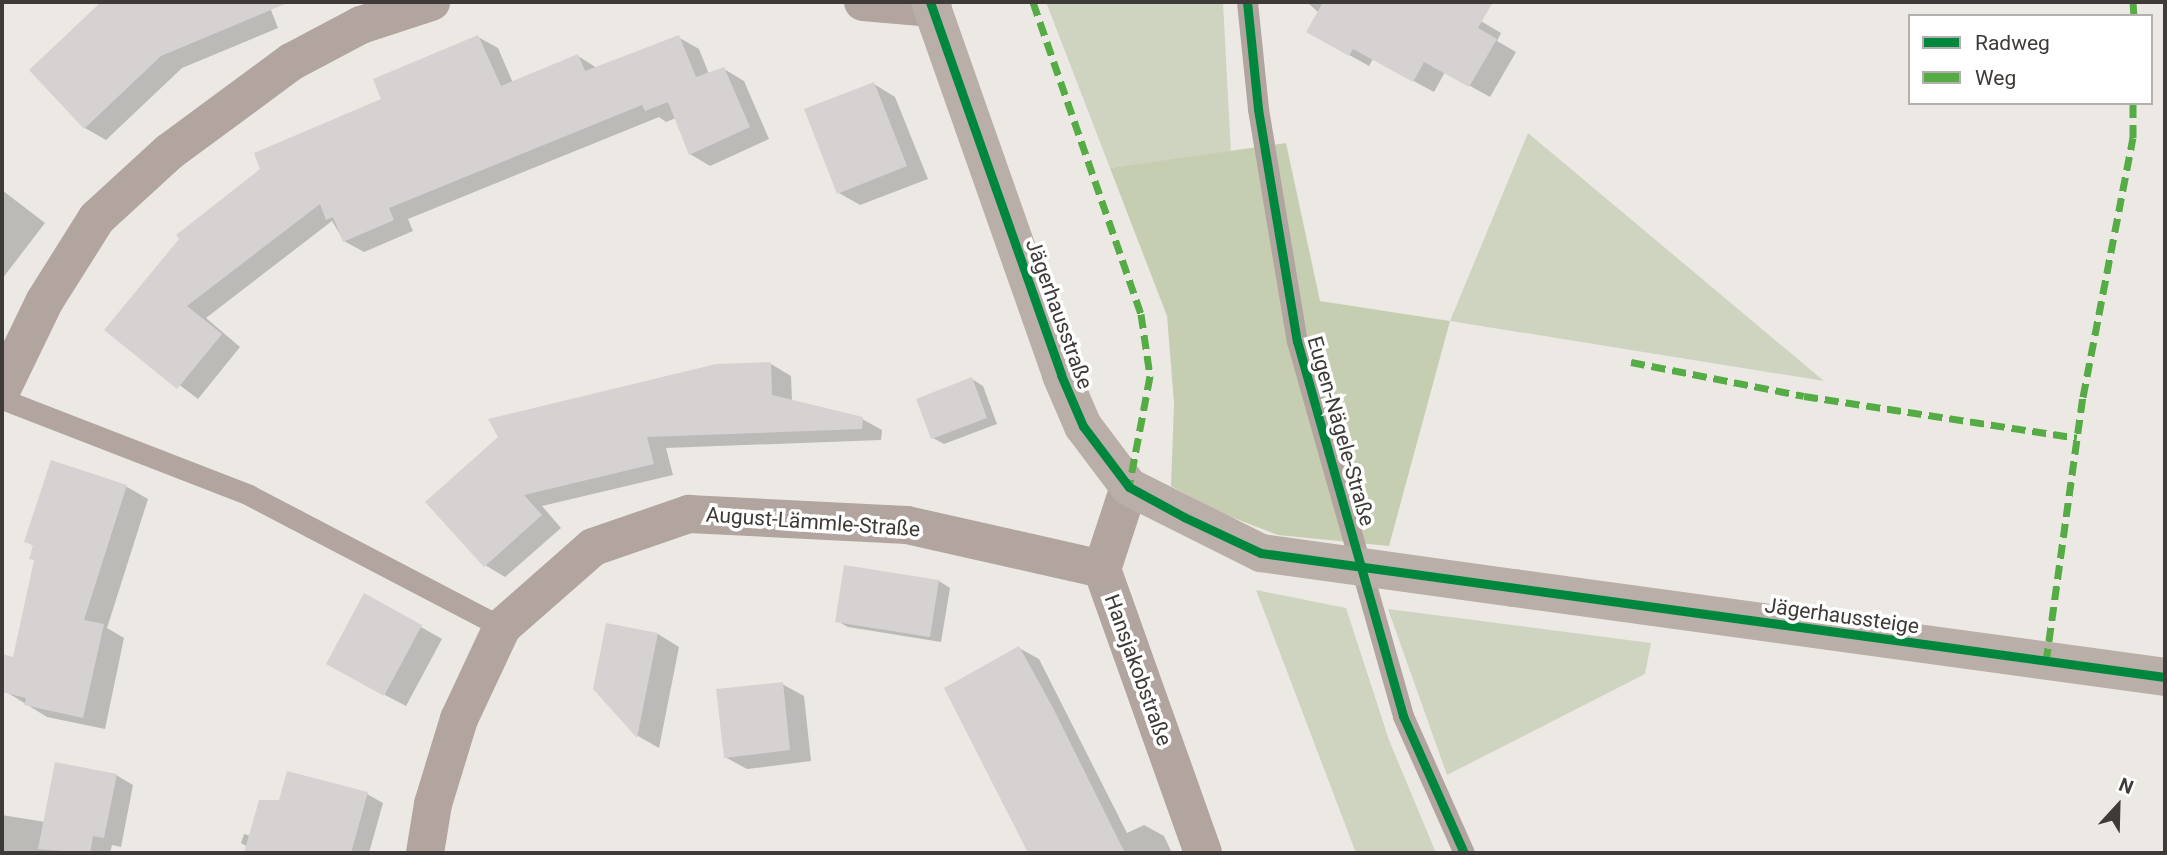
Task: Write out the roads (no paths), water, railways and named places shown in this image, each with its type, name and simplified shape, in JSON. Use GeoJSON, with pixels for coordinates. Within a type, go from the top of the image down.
{"type":"FeatureCollection","features":[{"type":"Feature","properties":{"kind":"street"},"geometry":{"type":"LineString","coordinates":[[2,389],[44,302],[97,218],[169,152],[291,62],[361,25],[431,2]]}},
{"type":"Feature","properties":{"kind":"street"},"geometry":{"type":"LineString","coordinates":[[863,2],[932,5]]}},
{"type":"Feature","properties":{"kind":"street","name":"Jägerhausstraße"},"geometry":{"type":"LineString","coordinates":[[932,5],[1061,375],[1083,426],[1129,487],[1261,553]]}},
{"type":"Feature","properties":{"kind":"street","name":"Hansjakobstraße"},"geometry":{"type":"LineString","coordinates":[[1129,487],[1102,569],[1203,853]]}},
{"type":"Feature","properties":{"kind":"street","name":"August-Lämmle-Straße"},"geometry":{"type":"LineString","coordinates":[[425,853],[433,804],[459,719],[502,627],[593,547],[688,514],[907,525],[1102,569]]}},
{"type":"Feature","properties":{"kind":"street","name":"Jägerhaussteige"},"geometry":{"type":"LineString","coordinates":[[1261,553],[2165,677]]}},
{"type":"Feature","properties":{"kind":"lane","name":"Eugen-Nägele-Straße"},"geometry":{"type":"LineString","coordinates":[[1247,2],[1258,109],[1297,341],[1403,716],[1464,853]]}},
{"type":"Feature","properties":{"kind":"lane"},"geometry":{"type":"LineString","coordinates":[[2,399],[249,495],[502,627]]}}]}
